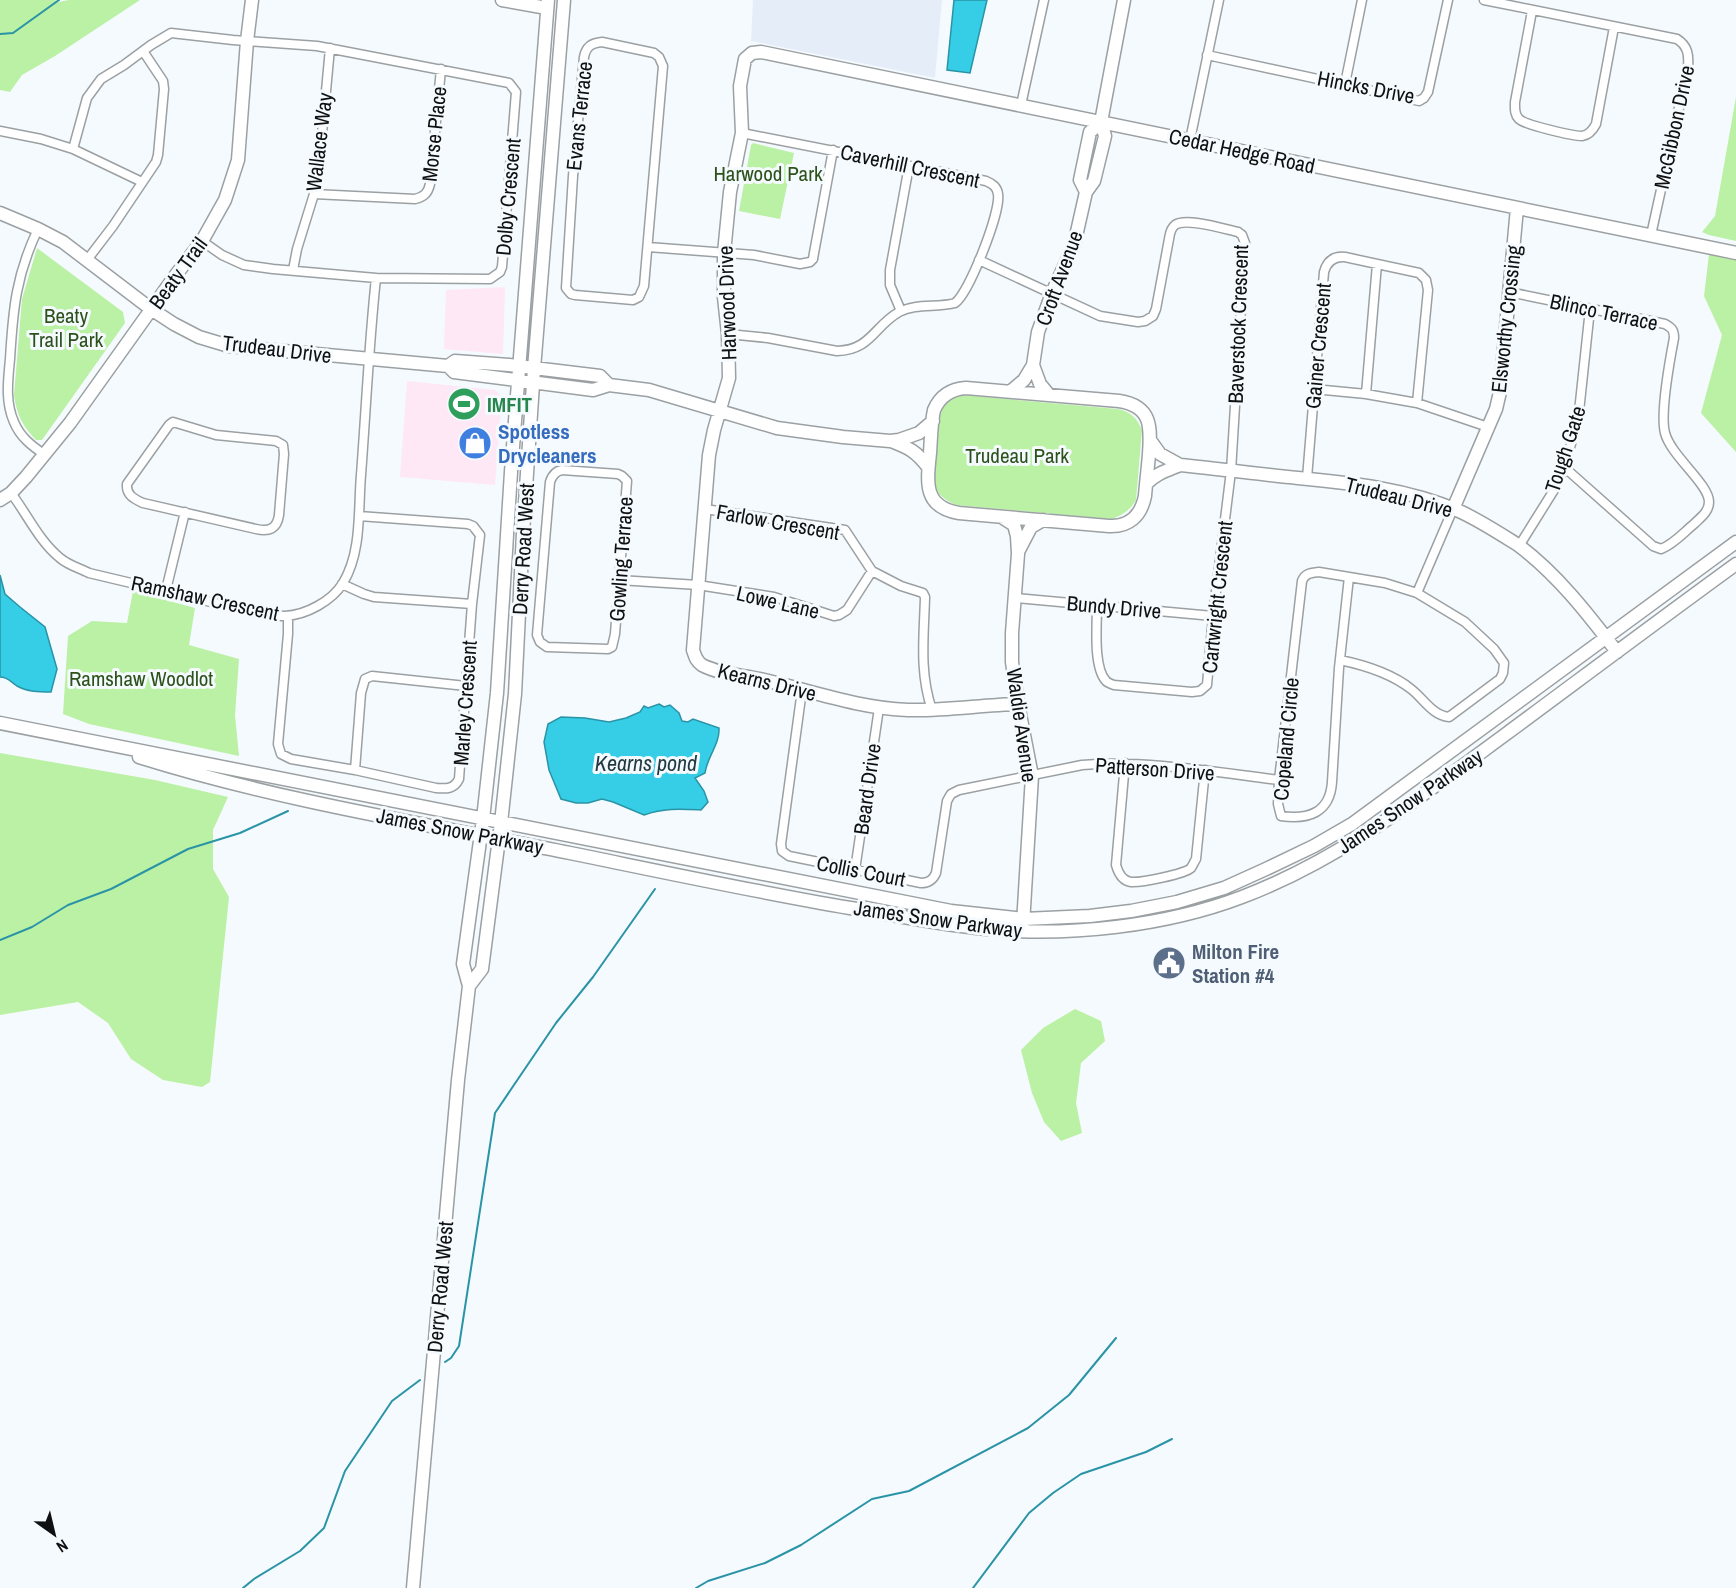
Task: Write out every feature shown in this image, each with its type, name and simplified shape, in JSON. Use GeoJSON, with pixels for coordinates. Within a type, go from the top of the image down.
{"type":"FeatureCollection","features":[{"type":"Feature","properties":{"kind":"main road","name":"Beaty Trail"},"geometry":{"type":"LineString","coordinates":[[5,497],[45,455],[202,242],[225,200],[238,160],[252,0]]}},
{"type":"Feature","properties":{"kind":"main road"},"geometry":{"type":"LineString","coordinates":[[502,0],[548,4]]}},
{"type":"Feature","properties":{"kind":"main road","name":"Derry Road West"},"geometry":{"type":"LineString","coordinates":[[469,986],[482,969],[515,694],[533,383],[564,0]]}},
{"type":"Feature","properties":{"kind":"main road","name":"Croft Avenue"},"geometry":{"type":"LineString","coordinates":[[1010,392],[1024,380],[1033,364],[1038,332],[1052,293],[1074,245],[1086,192],[1094,181],[1105,136],[1101,122],[1124,0]]}},
{"type":"Feature","properties":{"kind":"main road","name":"Derry Road West"},"geometry":{"type":"LineString","coordinates":[[413,1588],[458,1080],[469,986],[463,964],[481,836],[497,693],[518,380],[548,4]]}},
{"type":"Feature","properties":{"kind":"main road","name":"Cedar Hedge Road"},"geometry":{"type":"LineString","coordinates":[[749,55],[761,52],[1736,253]]}},
{"type":"Feature","properties":{"kind":"main road","name":"Harwood Drive"},"geometry":{"type":"LineString","coordinates":[[720,411],[729,378],[724,253],[730,192],[742,133],[740,86],[743,62],[749,55]]}},
{"type":"Feature","properties":{"kind":"main road","name":"Elsworthy Crossing"},"geometry":{"type":"LineString","coordinates":[[1453,509],[1496,409],[1500,392],[1518,208]]}},
{"type":"Feature","properties":{"kind":"main road","name":"Trudeau Drive"},"geometry":{"type":"LineString","coordinates":[[0,213],[63,242],[174,324],[200,337],[229,346],[448,366],[455,361],[519,367],[600,376],[609,385]]}},
{"type":"Feature","properties":{"kind":"main road"},"geometry":{"type":"LineString","coordinates":[[1033,364],[1040,384],[1049,395]]}},
{"type":"Feature","properties":{"kind":"main road","name":"Trudeau Drive"},"geometry":{"type":"LineString","coordinates":[[448,366],[454,372],[533,383],[593,390],[609,385],[649,390],[777,428],[804,433],[890,441],[912,449],[921,456],[928,467]]}},
{"type":"Feature","properties":{"kind":"main road","name":"Trudeau Drive"},"geometry":{"type":"LineString","coordinates":[[966,388],[1049,395],[1133,404],[1148,419],[1150,440],[1145,496],[1141,509],[1133,519],[1122,525],[1109,526],[952,512],[934,501],[928,490],[928,467],[934,410],[944,395],[966,388]]}},
{"type":"Feature","properties":{"kind":"main road","name":"Kearns Drive"},"geometry":{"type":"LineString","coordinates":[[720,411],[709,454],[693,650],[695,658],[701,664],[842,701],[879,708],[932,710],[1017,704]]}},
{"type":"Feature","properties":{"kind":"main road","name":"Trudeau Drive"},"geometry":{"type":"LineString","coordinates":[[890,441],[917,434],[933,421]]}},
{"type":"Feature","properties":{"kind":"main road","name":"Trudeau Drive"},"geometry":{"type":"LineString","coordinates":[[1150,440],[1160,454],[1180,465],[1359,484],[1401,493],[1453,509],[1519,546],[1567,590],[1617,652]]}},
{"type":"Feature","properties":{"kind":"main road"},"geometry":{"type":"LineString","coordinates":[[1146,484],[1156,476],[1180,465]]}},
{"type":"Feature","properties":{"kind":"main road","name":"Waldie Avenue"},"geometry":{"type":"LineString","coordinates":[[999,516],[1014,525],[1017,536],[1012,662],[1017,704],[1032,776],[1023,925]]}},
{"type":"Feature","properties":{"kind":"main road","name":"Waldie Avenue"},"geometry":{"type":"LineString","coordinates":[[1018,554],[1031,527],[1043,520]]}},
{"type":"Feature","properties":{"kind":"main road","name":"James Snow Parkway"},"geometry":{"type":"LineString","coordinates":[[123,746],[139,757],[286,797],[481,836],[813,901],[981,929],[1023,925],[1131,911],[1178,902],[1224,888],[1304,851],[1352,824],[1397,792],[1736,542]]}},
{"type":"Feature","properties":{"kind":"main road","name":"James Snow Parkway"},"geometry":{"type":"LineString","coordinates":[[0,723],[1023,925],[1044,932],[1105,928],[1205,909],[1242,897],[1298,873],[1341,850],[1412,803],[1736,564]]}},
{"type":"Feature","properties":{"kind":"street"},"geometry":{"type":"LineString","coordinates":[[1021,105],[1044,0]]}},
{"type":"Feature","properties":{"kind":"street"},"geometry":{"type":"LineString","coordinates":[[1190,140],[1219,0]]}},
{"type":"Feature","properties":{"kind":"street"},"geometry":{"type":"LineString","coordinates":[[1345,84],[1362,0]]}},
{"type":"Feature","properties":{"kind":"street","name":"Hincks Drive"},"geometry":{"type":"LineString","coordinates":[[1208,55],[1345,84],[1416,102],[1424,98],[1428,92],[1448,0]]}},
{"type":"Feature","properties":{"kind":"street","name":"McGibbon Drive"},"geometry":{"type":"LineString","coordinates":[[1484,0],[1677,39],[1686,46],[1688,67],[1652,236]]}},
{"type":"Feature","properties":{"kind":"street"},"geometry":{"type":"LineString","coordinates":[[1532,11],[1515,102],[1515,113],[1520,120],[1531,125],[1570,134],[1582,136],[1596,124],[1614,27]]}},
{"type":"Feature","properties":{"kind":"street","name":"Dolby Crescent"},"geometry":{"type":"LineString","coordinates":[[73,149],[87,98],[93,87],[101,79],[171,33],[330,48],[504,82],[516,92],[502,267],[500,273],[490,279],[376,278],[273,269],[244,265],[202,242]]}},
{"type":"Feature","properties":{"kind":"street","name":"Evans Terrace"},"geometry":{"type":"LineString","coordinates":[[602,42],[654,53],[659,57],[663,66],[648,248],[644,286],[639,297],[627,300],[575,295],[566,288],[584,57],[587,48],[597,43],[602,42]]}},
{"type":"Feature","properties":{"kind":"street","name":"Wallace Way"},"geometry":{"type":"LineString","coordinates":[[293,270],[314,194],[319,166],[330,48]]}},
{"type":"Feature","properties":{"kind":"street"},"geometry":{"type":"LineString","coordinates":[[87,260],[156,162],[158,155],[163,81],[143,51]]}},
{"type":"Feature","properties":{"kind":"street","name":"Morse Place"},"geometry":{"type":"LineString","coordinates":[[314,194],[415,199],[425,195],[430,184],[441,69]]}},
{"type":"Feature","properties":{"kind":"street"},"geometry":{"type":"LineString","coordinates":[[0,131],[41,139],[73,149],[142,182]]}},
{"type":"Feature","properties":{"kind":"street","name":"Caverhill Crescent"},"geometry":{"type":"LineString","coordinates":[[728,334],[759,336],[845,351],[863,344],[883,324],[901,312],[927,305],[955,303],[962,296],[979,260],[993,225],[999,196],[992,183],[986,181],[742,133]]}},
{"type":"Feature","properties":{"kind":"street"},"geometry":{"type":"LineString","coordinates":[[648,248],[753,255],[800,264],[810,262],[813,259],[833,150]]}},
{"type":"Feature","properties":{"kind":"street"},"geometry":{"type":"LineString","coordinates":[[901,312],[890,285],[890,270],[909,166]]}},
{"type":"Feature","properties":{"kind":"street","name":"Baverstock Crescent"},"geometry":{"type":"LineString","coordinates":[[1052,293],[1100,316],[1145,321],[1153,316],[1156,309],[1171,229],[1176,224],[1189,222],[1238,232],[1242,235],[1246,249],[1231,471]]}},
{"type":"Feature","properties":{"kind":"street"},"geometry":{"type":"LineString","coordinates":[[39,229],[24,263],[14,303],[8,391],[10,413],[16,428],[32,446],[45,455]]}},
{"type":"Feature","properties":{"kind":"street","name":"Gainer Crescent"},"geometry":{"type":"LineString","coordinates":[[1307,478],[1326,265],[1338,256],[1419,273],[1426,280],[1428,290],[1417,403]]}},
{"type":"Feature","properties":{"kind":"street"},"geometry":{"type":"LineString","coordinates":[[979,260],[1052,293]]}},
{"type":"Feature","properties":{"kind":"street"},"geometry":{"type":"LineString","coordinates":[[1366,394],[1377,264]]}},
{"type":"Feature","properties":{"kind":"street","name":"Ramshaw Crescent"},"geometry":{"type":"LineString","coordinates":[[5,497],[58,557],[89,573],[253,612],[288,616],[316,606],[326,600],[342,584],[354,554],[359,516],[376,278]]}},
{"type":"Feature","properties":{"kind":"street","name":"Blinco Terrace"},"geometry":{"type":"LineString","coordinates":[[1509,292],[1671,327],[1674,338],[1663,420],[1665,434],[1670,446],[1707,493],[1709,504],[1704,515],[1670,546],[1661,549],[1653,546],[1564,466]]}},
{"type":"Feature","properties":{"kind":"street","name":"Tough Gate"},"geometry":{"type":"LineString","coordinates":[[1519,546],[1554,490],[1578,420],[1590,309]]}},
{"type":"Feature","properties":{"kind":"street"},"geometry":{"type":"LineString","coordinates":[[1314,388],[1417,403],[1488,427]]}},
{"type":"Feature","properties":{"kind":"street"},"geometry":{"type":"LineString","coordinates":[[173,422],[216,435],[276,441],[283,445],[279,515],[274,528],[262,531],[185,512],[143,503],[132,498],[127,488],[127,484],[168,425],[173,422]]}},
{"type":"Feature","properties":{"kind":"street","name":"Gowling Terrace"},"geometry":{"type":"LineString","coordinates":[[558,471],[618,474],[625,478],[627,486],[619,580],[612,647],[603,650],[547,647],[538,639],[550,482],[551,477],[558,471]]}},
{"type":"Feature","properties":{"kind":"street","name":"Cartwright Crescent"},"geometry":{"type":"LineString","coordinates":[[1097,606],[1097,657],[1101,673],[1107,682],[1114,685],[1181,691],[1200,691],[1207,685],[1231,471]]}},
{"type":"Feature","properties":{"kind":"street","name":"Farlow Crescent"},"geometry":{"type":"LineString","coordinates":[[705,509],[845,530],[872,571],[901,586],[921,591],[925,597],[922,648],[926,694],[932,710]]}},
{"type":"Feature","properties":{"kind":"street","name":"Elsworthy Crossing"},"geometry":{"type":"LineString","coordinates":[[1417,593],[1453,509]]}},
{"type":"Feature","properties":{"kind":"street"},"geometry":{"type":"LineString","coordinates":[[166,590],[185,512]]}},
{"type":"Feature","properties":{"kind":"street","name":"Marley Crescent"},"geometry":{"type":"LineString","coordinates":[[288,616],[278,748],[281,754],[291,759],[436,788],[446,789],[454,786],[459,779],[472,604],[480,535],[473,526],[359,516]]}},
{"type":"Feature","properties":{"kind":"street","name":"Lowe Lane"},"geometry":{"type":"LineString","coordinates":[[619,580],[698,585],[774,597],[834,616],[847,610],[872,571]]}},
{"type":"Feature","properties":{"kind":"street","name":"Copeland Circle"},"geometry":{"type":"LineString","coordinates":[[1340,660],[1387,674],[1410,688],[1435,712],[1444,717],[1455,714],[1500,679],[1504,663],[1494,649],[1465,622],[1417,593],[1385,583],[1349,577],[1319,572],[1304,576],[1279,780],[1278,804],[1281,816],[1297,818],[1309,815],[1321,809],[1330,798],[1332,791],[1340,660],[1349,577]]}},
{"type":"Feature","properties":{"kind":"street"},"geometry":{"type":"LineString","coordinates":[[342,584],[375,597],[472,604]]}},
{"type":"Feature","properties":{"kind":"street","name":"Bundy Drive"},"geometry":{"type":"LineString","coordinates":[[1015,598],[1213,616]]}},
{"type":"Feature","properties":{"kind":"street"},"geometry":{"type":"LineString","coordinates":[[355,770],[361,693],[365,680],[372,676],[466,686]]}},
{"type":"Feature","properties":{"kind":"street","name":"Collis Court"},"geometry":{"type":"LineString","coordinates":[[802,690],[781,848],[789,856],[921,883],[929,882],[936,873],[947,801],[951,794],[958,790],[1032,776]]}},
{"type":"Feature","properties":{"kind":"street","name":"Beard Drive"},"geometry":{"type":"LineString","coordinates":[[855,870],[879,708]]}},
{"type":"Feature","properties":{"kind":"street"},"geometry":{"type":"LineString","coordinates":[[1125,763],[1116,865],[1120,875],[1131,882],[1168,877],[1191,869],[1196,859],[1205,770]]}},
{"type":"Feature","properties":{"kind":"street","name":"Patterson Drive"},"geometry":{"type":"LineString","coordinates":[[1032,776],[1082,765],[1125,763],[1205,770],[1279,780]]}},
{"type":"Feature","properties":{"kind":"shaded area"},"geometry":{"type":"Polygon","coordinates":[[[753,0],[942,0],[935,78],[751,41],[753,0]]]}},
{"type":"Feature","properties":{"kind":"shaded area"},"geometry":{"type":"Polygon","coordinates":[[[505,287],[503,354],[444,349],[446,290],[505,287]]]}},
{"type":"Feature","properties":{"kind":"shaded area"},"geometry":{"type":"Polygon","coordinates":[[[407,381],[495,390],[502,396],[495,485],[400,477],[407,381]]]}},
{"type":"Feature","properties":{"kind":"green space"},"geometry":{"type":"Polygon","coordinates":[[[0,0],[55,0],[58,2],[140,0],[22,75],[10,92],[0,90],[0,0]]]}},
{"type":"Feature","properties":{"kind":"green space"},"geometry":{"type":"Polygon","coordinates":[[[1736,97],[1736,241],[1702,232],[1715,216],[1736,97]]]}},
{"type":"Feature","properties":{"kind":"green space","name":"Harwood Park"},"geometry":{"type":"Polygon","coordinates":[[[753,143],[794,153],[780,219],[739,211],[753,143]]]}},
{"type":"Feature","properties":{"kind":"green space","name":"Beaty Trail Park"},"geometry":{"type":"Polygon","coordinates":[[[37,248],[123,312],[125,323],[42,440],[36,440],[24,424],[14,395],[22,299],[37,248]]]}},
{"type":"Feature","properties":{"kind":"green space"},"geometry":{"type":"Polygon","coordinates":[[[1709,254],[1736,259],[1736,452],[1701,413],[1722,335],[1704,296],[1709,254]]]}},
{"type":"Feature","properties":{"kind":"green space","name":"Trudeau Park"},"geometry":{"type":"Polygon","coordinates":[[[961,395],[1118,409],[1127,412],[1136,419],[1142,430],[1136,500],[1126,512],[1112,519],[956,505],[947,500],[941,496],[934,481],[937,435],[943,408],[961,395]]]}},
{"type":"Feature","properties":{"kind":"green space","name":"Ramshaw Woodlot"},"geometry":{"type":"Polygon","coordinates":[[[133,591],[195,608],[189,645],[239,659],[235,715],[239,756],[89,724],[63,714],[68,636],[92,621],[127,623],[133,591]]]}},
{"type":"Feature","properties":{"kind":"green space"},"geometry":{"type":"Polygon","coordinates":[[[0,753],[155,780],[228,797],[213,830],[213,869],[229,897],[210,1082],[202,1087],[163,1080],[131,1059],[108,1023],[78,1002],[0,1015],[0,753]]]}},
{"type":"Feature","properties":{"kind":"green space"},"geometry":{"type":"Polygon","coordinates":[[[1075,1009],[1101,1021],[1105,1041],[1081,1063],[1076,1103],[1082,1133],[1061,1141],[1044,1122],[1032,1093],[1021,1050],[1043,1028],[1075,1009]]]}},
{"type":"Feature","properties":{"kind":"water"},"geometry":{"type":"Polygon","coordinates":[[[954,0],[987,0],[970,73],[947,70],[954,0]]]}},
{"type":"Feature","properties":{"kind":"water"},"geometry":{"type":"Polygon","coordinates":[[[0,575],[5,594],[45,627],[57,669],[51,692],[25,689],[0,677],[0,575]]]}},
{"type":"Feature","properties":{"kind":"water","name":"Kearns pond"},"geometry":{"type":"Polygon","coordinates":[[[659,704],[664,707],[670,705],[679,713],[682,721],[688,722],[693,719],[719,728],[718,740],[705,773],[695,778],[708,802],[701,810],[665,810],[644,815],[602,799],[588,803],[576,803],[561,799],[549,770],[544,742],[548,724],[561,717],[609,722],[640,712],[644,706],[648,708],[659,704]]]}},
{"type":"Feature","properties":{"kind":"waterway"},"geometry":{"type":"LineString","coordinates":[[0,34],[13,33],[59,0]]}},
{"type":"Feature","properties":{"kind":"waterway"},"geometry":{"type":"LineString","coordinates":[[0,940],[32,927],[68,905],[111,889],[188,849],[240,833],[288,811]]}},
{"type":"Feature","properties":{"kind":"waterway"},"geometry":{"type":"LineString","coordinates":[[445,1362],[451,1358],[459,1346],[495,1113],[556,1023],[593,977],[655,889]]}},
{"type":"Feature","properties":{"kind":"waterway"},"geometry":{"type":"LineString","coordinates":[[696,1588],[708,1581],[765,1563],[801,1545],[872,1499],[909,1491],[1028,1428],[1069,1395],[1116,1338]]}},
{"type":"Feature","properties":{"kind":"waterway"},"geometry":{"type":"LineString","coordinates":[[243,1588],[300,1551],[324,1528],[345,1471],[392,1401],[420,1380]]}},
{"type":"Feature","properties":{"kind":"waterway"},"geometry":{"type":"LineString","coordinates":[[973,1588],[1029,1513],[1053,1493],[1081,1474],[1146,1452],[1172,1439]]}},
{"type":"Feature","properties":{"kind":"place","name":"IMFIT"},"geometry":{"type":"Point","coordinates":[464,404]}},
{"type":"Feature","properties":{"kind":"place","name":"Spotless Drycleaners"},"geometry":{"type":"Point","coordinates":[475,443]}},
{"type":"Feature","properties":{"kind":"place","name":"Milton Fire Station #4"},"geometry":{"type":"Point","coordinates":[1169,963]}}]}
